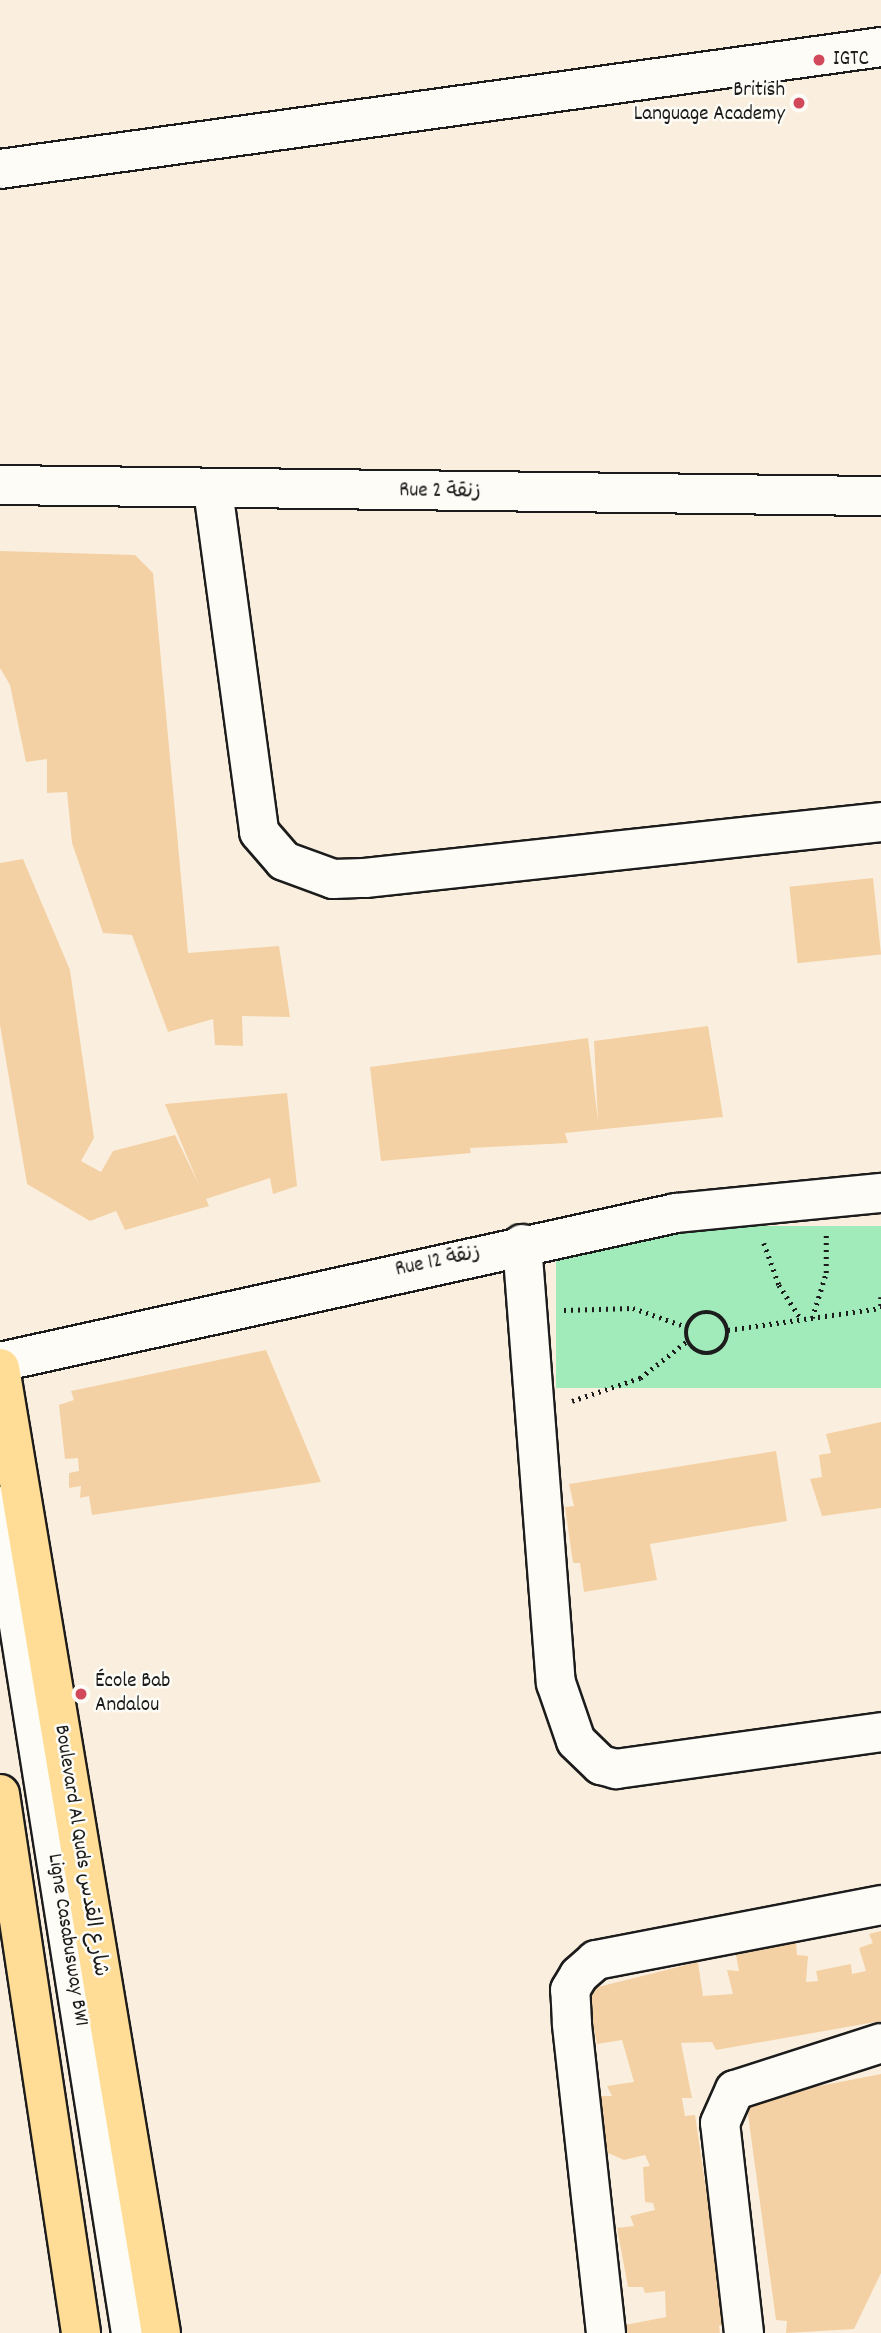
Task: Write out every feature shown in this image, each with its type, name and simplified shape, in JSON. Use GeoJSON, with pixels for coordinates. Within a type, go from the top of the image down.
{"type":"FeatureCollection","features":[{"type":"Feature","properties":{"kind":"main road","name":"Boulevard Al Quds شارع القدس"},"geometry":{"type":"LineString","coordinates":[[0,1368],[161,2333]]}},
{"type":"Feature","properties":{"kind":"main road"},"geometry":{"type":"LineString","coordinates":[[0,1794],[4,1848],[81,2333]]}},
{"type":"Feature","properties":{"kind":"street"},"geometry":{"type":"LineString","coordinates":[[0,169],[881,47]]}},
{"type":"Feature","properties":{"kind":"street","name":"Rue 2 زنقة"},"geometry":{"type":"LineString","coordinates":[[0,485],[213,490],[881,496]]}},
{"type":"Feature","properties":{"kind":"street"},"geometry":{"type":"LineString","coordinates":[[213,490],[259,832],[269,849],[292,865],[333,879],[365,878],[881,822]]}},
{"type":"Feature","properties":{"kind":"street","name":"Rue 12 زنقة"},"geometry":{"type":"LineString","coordinates":[[0,1362],[522,1244],[676,1213],[881,1193]]}},
{"type":"Feature","properties":{"kind":"street"},"geometry":{"type":"LineString","coordinates":[[522,1244],[556,1683],[576,1741],[601,1765],[616,1769],[881,1732]]}},
{"type":"Feature","properties":{"kind":"street","name":"Ligne Casabusway BW1"},"geometry":{"type":"LineString","coordinates":[[0,1506],[131,2333]]}},
{"type":"Feature","properties":{"kind":"street","name":"Ligne Casabusway BW1"},"geometry":{"type":"LineString","coordinates":[[0,1619],[116,2333]]}},
{"type":"Feature","properties":{"kind":"street"},"geometry":{"type":"LineString","coordinates":[[606,2333],[572,2022],[570,1990],[579,1975],[596,1960],[881,1905]]}},
{"type":"Feature","properties":{"kind":"street"},"geometry":{"type":"LineString","coordinates":[[744,2333],[720,2123],[735,2090],[881,2043]]}},
{"type":"Feature","properties":{"kind":"path"},"geometry":{"type":"LineString","coordinates":[[812,1318],[826,1273],[826,1233]]}},
{"type":"Feature","properties":{"kind":"path"},"geometry":{"type":"LineString","coordinates":[[764,1242],[779,1285],[801,1319]]}},
{"type":"Feature","properties":{"kind":"path"},"geometry":{"type":"LineString","coordinates":[[728,1330],[881,1308],[881,1297]]}},
{"type":"Feature","properties":{"kind":"path"},"geometry":{"type":"LineString","coordinates":[[563,1310],[632,1308],[687,1327]]}},
{"type":"Feature","properties":{"kind":"path"},"geometry":{"type":"LineString","coordinates":[[713,1312],[728,1330],[724,1347],[712,1354],[699,1353],[687,1340],[687,1327],[698,1314],[713,1312]]}},
{"type":"Feature","properties":{"kind":"path"},"geometry":{"type":"LineString","coordinates":[[572,1401],[640,1378],[687,1340]]}},
{"type":"Feature","properties":{"kind":"green space"},"geometry":{"type":"Polygon","coordinates":[[[556,1226],[881,1226],[881,1388],[556,1388],[556,1226]]]}},
{"type":"Feature","properties":{"kind":"building"},"geometry":{"type":"Polygon","coordinates":[[[0,551],[135,555],[153,573],[188,953],[279,946],[290,1017],[242,1016],[243,1046],[215,1045],[213,1019],[168,1032],[132,935],[103,933],[72,843],[67,792],[47,793],[47,759],[26,762],[10,685],[0,668],[0,551]]]}},
{"type":"Feature","properties":{"kind":"building"},"geometry":{"type":"Polygon","coordinates":[[[23,859],[70,970],[94,1138],[81,1161],[101,1172],[113,1151],[175,1135],[199,1185],[165,1104],[287,1093],[297,1186],[273,1194],[270,1178],[206,1199],[209,1206],[125,1230],[116,1211],[90,1221],[27,1184],[0,1025],[0,863],[23,859]]]}},
{"type":"Feature","properties":{"kind":"building"},"geometry":{"type":"Polygon","coordinates":[[[873,878],[881,955],[798,963],[789,887],[873,878]]]}},
{"type":"Feature","properties":{"kind":"building"},"geometry":{"type":"Polygon","coordinates":[[[708,1026],[723,1117],[565,1133],[568,1143],[470,1148],[471,1153],[381,1161],[370,1067],[588,1038],[598,1121],[594,1041],[708,1026]]]}},
{"type":"Feature","properties":{"kind":"building"},"geometry":{"type":"Polygon","coordinates":[[[266,1350],[321,1482],[92,1515],[89,1496],[80,1498],[81,1486],[69,1488],[69,1473],[79,1471],[78,1458],[65,1459],[59,1405],[74,1400],[71,1391],[266,1350]]]}},
{"type":"Feature","properties":{"kind":"building"},"geometry":{"type":"Polygon","coordinates":[[[881,1422],[881,1508],[822,1516],[810,1479],[822,1477],[819,1455],[831,1453],[826,1434],[881,1422]]]}},
{"type":"Feature","properties":{"kind":"building"},"geometry":{"type":"Polygon","coordinates":[[[776,1451],[787,1521],[650,1544],[657,1580],[584,1592],[580,1563],[573,1563],[565,1507],[574,1506],[569,1484],[776,1451]]]}},
{"type":"Feature","properties":{"kind":"building"},"geometry":{"type":"Polygon","coordinates":[[[881,1931],[881,2021],[716,2050],[712,2042],[681,2043],[692,2098],[682,2098],[685,2116],[695,2115],[726,2324],[719,2326],[720,2333],[590,2333],[622,2306],[625,2325],[666,2317],[665,2291],[645,2293],[643,2287],[628,2287],[617,2228],[634,2226],[630,2216],[655,2210],[653,2203],[645,2202],[643,2167],[650,2166],[645,2155],[624,2160],[608,2153],[596,2096],[612,2096],[607,2086],[634,2082],[622,2040],[597,2044],[586,1990],[698,1962],[703,1996],[733,1994],[727,1970],[739,1971],[736,1955],[796,1941],[797,1955],[808,1956],[806,1982],[818,1981],[816,1971],[851,1964],[852,1974],[866,1971],[859,1948],[873,1943],[869,1934],[881,1931]]]}},
{"type":"Feature","properties":{"kind":"building"},"geometry":{"type":"Polygon","coordinates":[[[881,2074],[881,2273],[854,2329],[786,2333],[787,2321],[776,2320],[746,2100],[881,2074]]]}},
{"type":"Feature","properties":{"kind":"place","name":"IGTC"},"geometry":{"type":"Point","coordinates":[819,60]}},
{"type":"Feature","properties":{"kind":"place","name":"British Language Academy"},"geometry":{"type":"Point","coordinates":[799,103]}},
{"type":"Feature","properties":{"kind":"place","name":"École Bab Andalou"},"geometry":{"type":"Point","coordinates":[81,1694]}}]}
